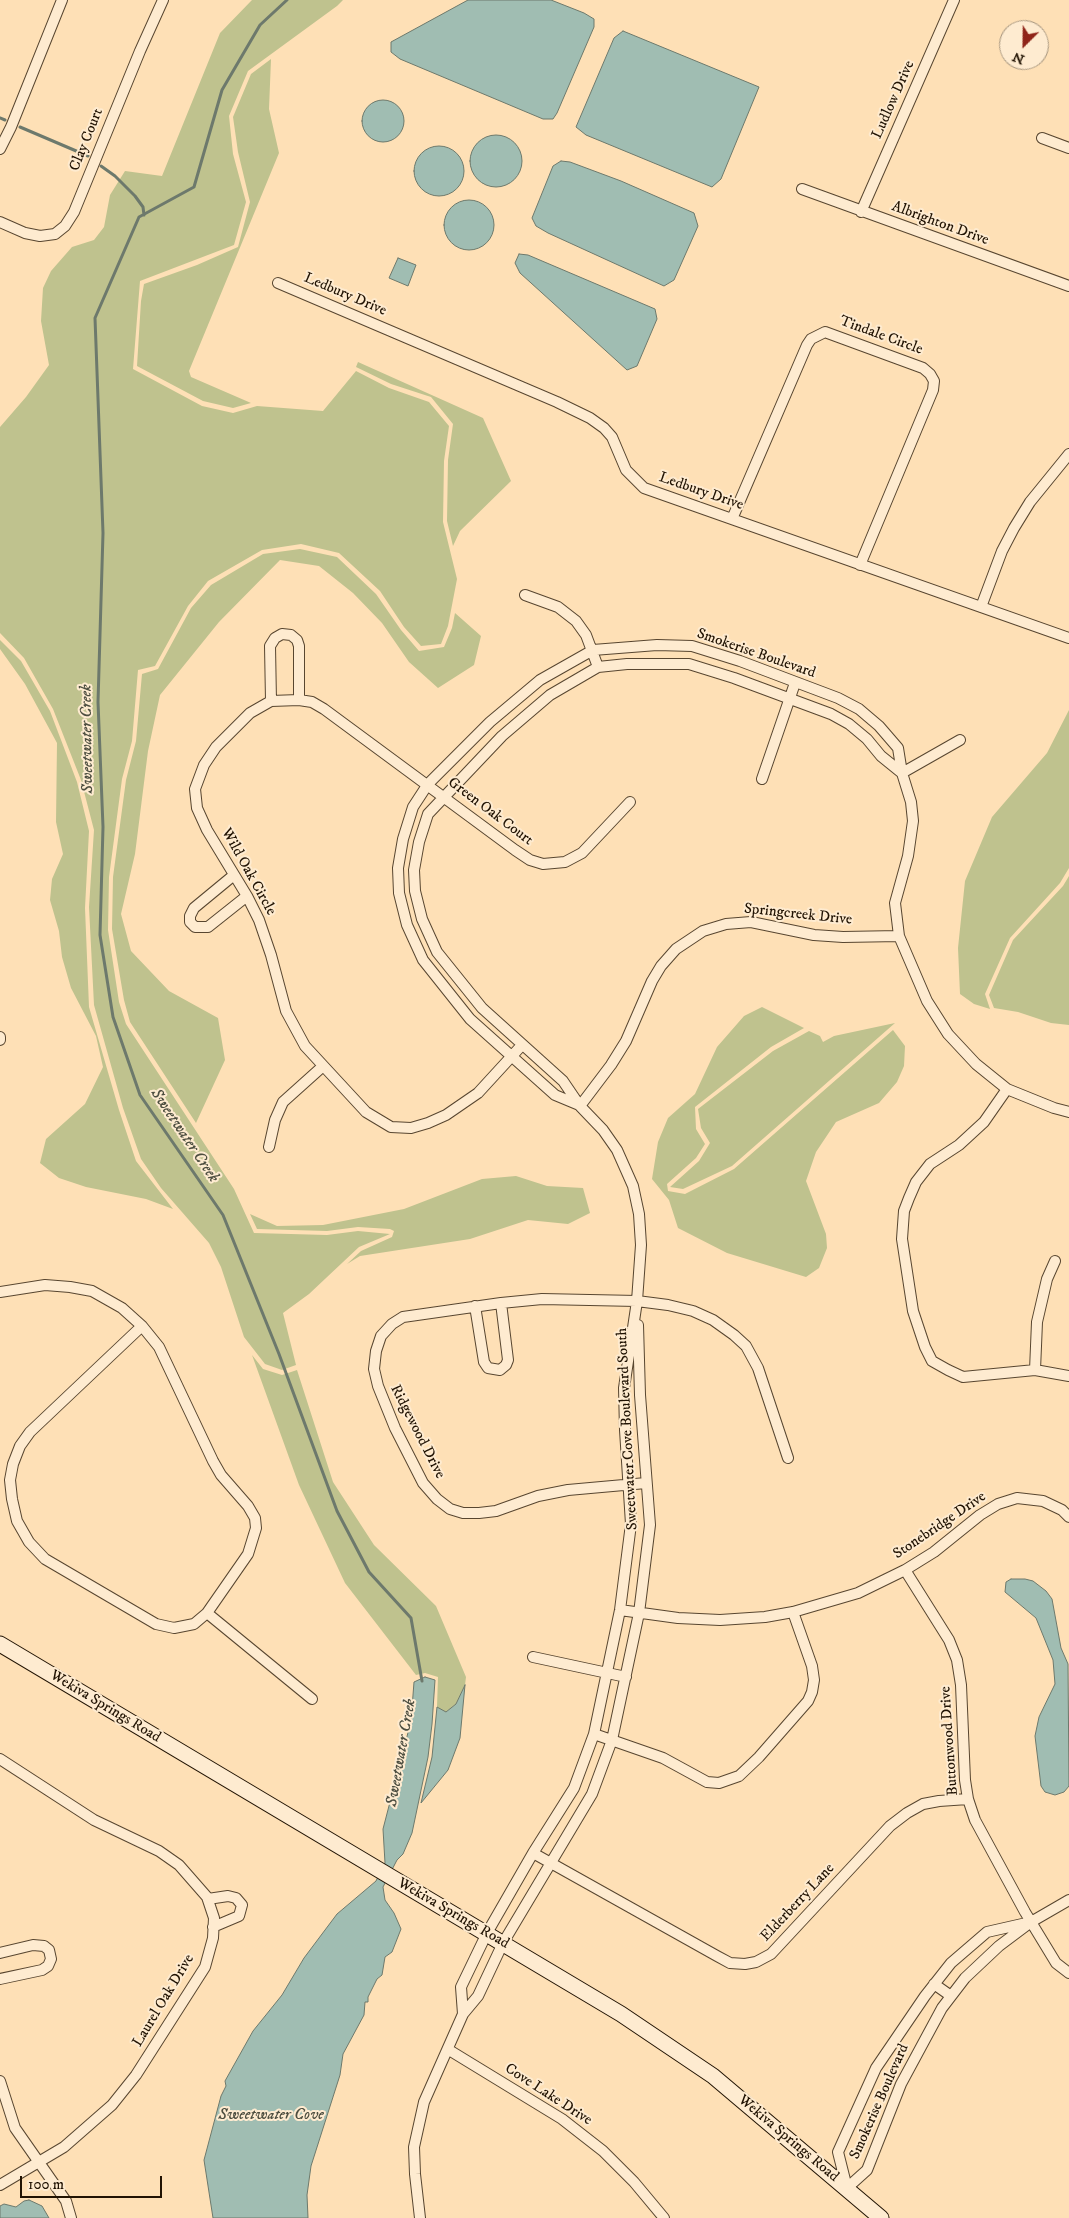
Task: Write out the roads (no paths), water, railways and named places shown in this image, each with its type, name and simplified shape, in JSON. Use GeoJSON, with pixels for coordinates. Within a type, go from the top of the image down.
{"type":"FeatureCollection","features":[{"type":"Feature","properties":{"kind":"main road","name":"Wekiva Springs Road"},"geometry":{"type":"LineString","coordinates":[[0,1644],[620,2014],[713,2076],[881,2218]]}},
{"type":"Feature","properties":{"kind":"street"},"geometry":{"type":"LineString","coordinates":[[0,149],[11,128],[62,0]]}},
{"type":"Feature","properties":{"kind":"street","name":"Clay Court"},"geometry":{"type":"LineString","coordinates":[[0,222],[25,233],[40,236],[54,234],[64,226],[74,212],[163,0]]}},
{"type":"Feature","properties":{"kind":"street","name":"Ludlow Drive"},"geometry":{"type":"LineString","coordinates":[[861,212],[954,0]]}},
{"type":"Feature","properties":{"kind":"street"},"geometry":{"type":"LineString","coordinates":[[1042,138],[1069,148]]}},
{"type":"Feature","properties":{"kind":"street","name":"Albrighton Drive"},"geometry":{"type":"LineString","coordinates":[[802,189],[1069,286]]}},
{"type":"Feature","properties":{"kind":"street","name":"Ledbury Drive"},"geometry":{"type":"LineString","coordinates":[[278,283],[557,402],[590,418],[604,428],[612,437],[626,470],[638,484],[667,497],[1069,638]]}},
{"type":"Feature","properties":{"kind":"street","name":"Tindale Circle"},"geometry":{"type":"LineString","coordinates":[[732,519],[807,346],[811,339],[825,332],[923,368],[934,381],[933,390],[860,565]]}},
{"type":"Feature","properties":{"kind":"street"},"geometry":{"type":"LineString","coordinates":[[982,607],[1002,551],[1014,528],[1030,502],[1069,454]]}},
{"type":"Feature","properties":{"kind":"street"},"geometry":{"type":"LineString","coordinates":[[525,595],[567,612],[586,636],[593,650],[598,668]]}},
{"type":"Feature","properties":{"kind":"street"},"geometry":{"type":"LineString","coordinates":[[271,701],[270,646],[275,638],[282,634],[291,635],[297,640],[299,646],[298,700]]}},
{"type":"Feature","properties":{"kind":"street","name":"Smokerise Boulevard"},"geometry":{"type":"LineString","coordinates":[[428,784],[490,722],[540,680],[593,650],[656,645],[692,646],[740,661],[838,698],[859,709],[880,726],[898,748],[902,773],[911,802],[913,821],[908,856],[895,902],[899,936],[927,1001],[948,1034],[976,1064],[1007,1089],[1069,1112]]}},
{"type":"Feature","properties":{"kind":"street","name":"Smokerise Boulevard"},"geometry":{"type":"LineString","coordinates":[[443,796],[502,736],[550,695],[598,668],[657,662],[689,664],[734,678],[831,714],[849,724],[902,773]]}},
{"type":"Feature","properties":{"kind":"street"},"geometry":{"type":"LineString","coordinates":[[762,779],[795,683]]}},
{"type":"Feature","properties":{"kind":"street","name":"Wild Oak Circle"},"geometry":{"type":"LineString","coordinates":[[428,784],[312,702],[298,700],[271,701],[250,713],[216,747],[204,766],[195,789],[197,808],[207,830],[247,896],[259,920],[271,955],[286,1011],[305,1046],[322,1067],[366,1112],[391,1127],[411,1128],[428,1123],[461,1105],[490,1082],[522,1045]]}},
{"type":"Feature","properties":{"kind":"street"},"geometry":{"type":"LineString","coordinates":[[902,773],[960,740]]}},
{"type":"Feature","properties":{"kind":"street","name":"Green Oak Court"},"geometry":{"type":"LineString","coordinates":[[428,784],[530,860],[543,864],[565,862],[582,853],[630,802]]}},
{"type":"Feature","properties":{"kind":"street","name":"Sweetwater Cove Boulevard South"},"geometry":{"type":"LineString","coordinates":[[428,784],[413,807],[403,839],[398,868],[399,893],[407,925],[423,960],[470,1019],[555,1095],[580,1106]]}},
{"type":"Feature","properties":{"kind":"street","name":"Sweetwater Cove Boulevard South"},"geometry":{"type":"LineString","coordinates":[[443,796],[428,814],[419,842],[414,870],[415,891],[422,919],[436,952],[482,1008],[563,1081],[580,1106],[603,1130],[617,1150],[633,1186],[639,1214],[642,1245],[637,1301],[624,1388],[631,1524],[620,1610],[594,1734],[574,1788],[532,1853],[487,1933],[461,1987],[463,2014]]}},
{"type":"Feature","properties":{"kind":"street"},"geometry":{"type":"LineString","coordinates":[[234,875],[194,908],[190,916],[190,922],[195,927],[208,927],[247,896]]}},
{"type":"Feature","properties":{"kind":"street","name":"Springcreek Drive"},"geometry":{"type":"LineString","coordinates":[[580,1106],[626,1042],[652,981],[661,966],[676,950],[704,931],[726,924],[751,922],[814,935],[843,937],[899,936]]}},
{"type":"Feature","properties":{"kind":"street"},"geometry":{"type":"LineString","coordinates":[[423,960],[436,952]]}},
{"type":"Feature","properties":{"kind":"street"},"geometry":{"type":"LineString","coordinates":[[269,1147],[275,1120],[283,1102],[322,1067]]}},
{"type":"Feature","properties":{"kind":"street"},"geometry":{"type":"LineString","coordinates":[[1007,1089],[984,1122],[960,1145],[930,1164],[916,1182],[904,1210],[902,1239],[913,1311],[925,1347],[932,1361],[963,1377],[1035,1370],[1069,1376]]}},
{"type":"Feature","properties":{"kind":"street"},"geometry":{"type":"LineString","coordinates":[[1035,1370],[1037,1322],[1047,1279],[1055,1261]]}},
{"type":"Feature","properties":{"kind":"street"},"geometry":{"type":"LineString","coordinates":[[0,1292],[45,1286],[70,1287],[92,1292],[122,1308],[142,1326],[159,1347],[221,1475],[255,1518],[256,1528],[248,1554],[207,1613],[194,1624],[174,1628],[156,1624],[45,1559],[28,1542],[17,1521],[12,1499],[10,1480],[13,1464],[20,1446],[30,1432],[142,1326]]}},
{"type":"Feature","properties":{"kind":"street","name":"Ridgewood Drive"},"geometry":{"type":"LineString","coordinates":[[646,1483],[568,1490],[538,1496],[496,1511],[463,1513],[450,1508],[437,1499],[428,1489],[395,1428],[378,1386],[374,1369],[376,1351],[381,1336],[403,1316],[502,1303],[542,1300],[637,1301],[668,1305],[693,1311],[713,1320],[746,1346],[758,1368],[788,1458]]}},
{"type":"Feature","properties":{"kind":"street","name":"Sweetwater Cove Boulevard South"},"geometry":{"type":"LineString","coordinates":[[463,2014],[478,1996],[503,1943],[592,1794],[612,1740],[639,1613],[650,1525],[640,1388],[637,1301]]}},
{"type":"Feature","properties":{"kind":"street"},"geometry":{"type":"LineString","coordinates":[[475,1306],[484,1362],[488,1368],[500,1370],[506,1366],[508,1360],[502,1303]]}},
{"type":"Feature","properties":{"kind":"street","name":"Stonebridge Drive"},"geometry":{"type":"LineString","coordinates":[[620,1610],[678,1618],[720,1620],[793,1612],[858,1593],[905,1570],[934,1552],[980,1515],[998,1504],[1017,1498],[1043,1501],[1062,1510],[1069,1517]]}},
{"type":"Feature","properties":{"kind":"street","name":"Buttonwood Drive"},"geometry":{"type":"LineString","coordinates":[[905,1570],[948,1640],[957,1660],[962,1685],[965,1780],[968,1799],[975,1820],[1025,1912],[1056,1963],[1069,1973]]}},
{"type":"Feature","properties":{"kind":"street"},"geometry":{"type":"LineString","coordinates":[[594,1734],[663,1758],[707,1782],[719,1783],[739,1776],[765,1750],[808,1701],[812,1692],[814,1680],[812,1666],[793,1612]]}},
{"type":"Feature","properties":{"kind":"street"},"geometry":{"type":"LineString","coordinates":[[207,1613],[312,1699]]}},
{"type":"Feature","properties":{"kind":"street"},"geometry":{"type":"LineString","coordinates":[[533,1657],[626,1677]]}},
{"type":"Feature","properties":{"kind":"street","name":"Laurel Oak Drive"},"geometry":{"type":"LineString","coordinates":[[0,1759],[94,1820],[159,1852],[179,1865],[194,1880],[208,1900],[214,1918],[213,1938],[205,1967],[136,2075],[112,2105],[64,2147],[0,2185]]}},
{"type":"Feature","properties":{"kind":"street","name":"Elderberry Lane"},"geometry":{"type":"LineString","coordinates":[[532,1853],[717,1956],[730,1962],[745,1964],[756,1962],[770,1954],[890,1826],[907,1813],[923,1804],[968,1799]]}},
{"type":"Feature","properties":{"kind":"street"},"geometry":{"type":"LineString","coordinates":[[208,1900],[228,1896],[236,1898],[242,1905],[239,1916],[213,1927]]}},
{"type":"Feature","properties":{"kind":"street","name":"Smokerise Boulevard"},"geometry":{"type":"LineString","coordinates":[[1031,1922],[987,1932],[951,1963],[934,1984],[876,2068],[838,2152],[847,2188],[867,2170],[901,2084],[942,2008],[951,1996],[965,1978],[999,1946],[1031,1922],[1069,1900]]}},
{"type":"Feature","properties":{"kind":"street"},"geometry":{"type":"LineString","coordinates":[[0,1954],[33,1945],[44,1946],[49,1950],[51,1959],[48,1966],[42,1970],[0,1979]]}},
{"type":"Feature","properties":{"kind":"street"},"geometry":{"type":"LineString","coordinates":[[934,1984],[951,1996]]}},
{"type":"Feature","properties":{"kind":"street"},"geometry":{"type":"LineString","coordinates":[[420,2218],[414,2147],[424,2102],[463,2014]]}},
{"type":"Feature","properties":{"kind":"street","name":"Cove Lake Drive"},"geometry":{"type":"LineString","coordinates":[[448,2050],[562,2119],[603,2151],[634,2182],[664,2218]]}},
{"type":"Feature","properties":{"kind":"street"},"geometry":{"type":"LineString","coordinates":[[0,2081],[15,2128],[66,2201],[71,2218]]}},
{"type":"Feature","properties":{"kind":"water"},"geometry":{"type":"Polygon","coordinates":[[[468,0],[551,0],[594,19],[594,27],[553,119],[543,119],[400,59],[391,52],[391,42],[468,0]]]}},
{"type":"Feature","properties":{"kind":"water"},"geometry":{"type":"Polygon","coordinates":[[[623,31],[759,87],[721,179],[712,187],[586,135],[576,127],[614,38],[623,31]]]}},
{"type":"Feature","properties":{"kind":"water"},"geometry":{"type":"Polygon","coordinates":[[[383,100],[398,106],[404,121],[398,136],[383,142],[368,136],[362,121],[368,106],[383,100]]]}},
{"type":"Feature","properties":{"kind":"water"},"geometry":{"type":"Polygon","coordinates":[[[496,135],[506,137],[514,143],[520,151],[522,161],[520,171],[514,179],[506,185],[496,187],[486,185],[478,179],[472,171],[470,161],[472,151],[478,143],[486,137],[496,135]]]}},
{"type":"Feature","properties":{"kind":"water"},"geometry":{"type":"Polygon","coordinates":[[[434,146],[444,146],[457,153],[464,166],[464,176],[457,189],[444,196],[434,196],[425,192],[418,185],[414,176],[414,166],[418,157],[425,150],[434,146]]]}},
{"type":"Feature","properties":{"kind":"water"},"geometry":{"type":"Polygon","coordinates":[[[561,161],[570,162],[621,181],[694,213],[698,226],[674,280],[664,286],[536,226],[532,218],[553,166],[561,161]]]}},
{"type":"Feature","properties":{"kind":"water"},"geometry":{"type":"Polygon","coordinates":[[[469,200],[483,204],[490,211],[494,225],[490,239],[483,246],[469,250],[455,246],[448,239],[444,225],[448,211],[455,204],[469,200]]]}},
{"type":"Feature","properties":{"kind":"water"},"geometry":{"type":"Polygon","coordinates":[[[519,254],[528,255],[655,309],[657,319],[637,366],[627,370],[520,273],[515,263],[519,254]]]}},
{"type":"Feature","properties":{"kind":"water"},"geometry":{"type":"Polygon","coordinates":[[[398,258],[416,265],[408,286],[389,278],[398,258]]]}},
{"type":"Feature","properties":{"kind":"water"},"geometry":{"type":"Polygon","coordinates":[[[1011,1579],[1033,1581],[1046,1591],[1052,1599],[1061,1648],[1068,1664],[1069,1786],[1064,1792],[1055,1795],[1045,1792],[1041,1786],[1035,1736],[1039,1717],[1055,1684],[1053,1660],[1036,1618],[1005,1592],[1006,1582],[1011,1579]]]}},
{"type":"Feature","properties":{"kind":"water","name":"Sweetwater Cove"},"geometry":{"type":"Polygon","coordinates":[[[425,1677],[435,1680],[428,1757],[412,1833],[403,1854],[397,1860],[383,1887],[385,1900],[394,1913],[401,1929],[392,1952],[385,1957],[382,1975],[377,1979],[368,1997],[368,2002],[365,2002],[364,2015],[343,2054],[340,2075],[311,2166],[307,2195],[308,2218],[213,2218],[204,2160],[221,2096],[226,2086],[225,2081],[253,2031],[282,1995],[304,1958],[337,1914],[376,1881],[385,1863],[383,1829],[411,1721],[414,1682],[425,1677]]]}},
{"type":"Feature","properties":{"kind":"water"},"geometry":{"type":"Polygon","coordinates":[[[465,1685],[460,1738],[448,1770],[421,1803],[432,1757],[437,1707],[446,1712],[456,1704],[465,1685]]]}},
{"type":"Feature","properties":{"kind":"water"},"geometry":{"type":"Polygon","coordinates":[[[29,2200],[42,2206],[49,2218],[0,2218],[0,2206],[4,2204],[16,2207],[29,2200]]]}},
{"type":"Feature","properties":{"kind":"waterway","name":"Sweetwater Creek"},"geometry":{"type":"LineString","coordinates":[[287,0],[260,25],[222,90],[194,187],[139,217],[95,318],[103,533],[98,702],[103,827],[100,935],[113,1017],[140,1095],[223,1215],[279,1354],[337,1511],[369,1572],[411,1618],[422,1681]]}},
{"type":"Feature","properties":{"kind":"waterway"},"geometry":{"type":"LineString","coordinates":[[0,118],[5,120]]}},
{"type":"Feature","properties":{"kind":"waterway"},"geometry":{"type":"LineString","coordinates":[[20,127],[88,156]]}},
{"type":"Feature","properties":{"kind":"waterway"},"geometry":{"type":"LineString","coordinates":[[101,166],[115,176],[135,196],[143,207],[144,215]]}}]}
